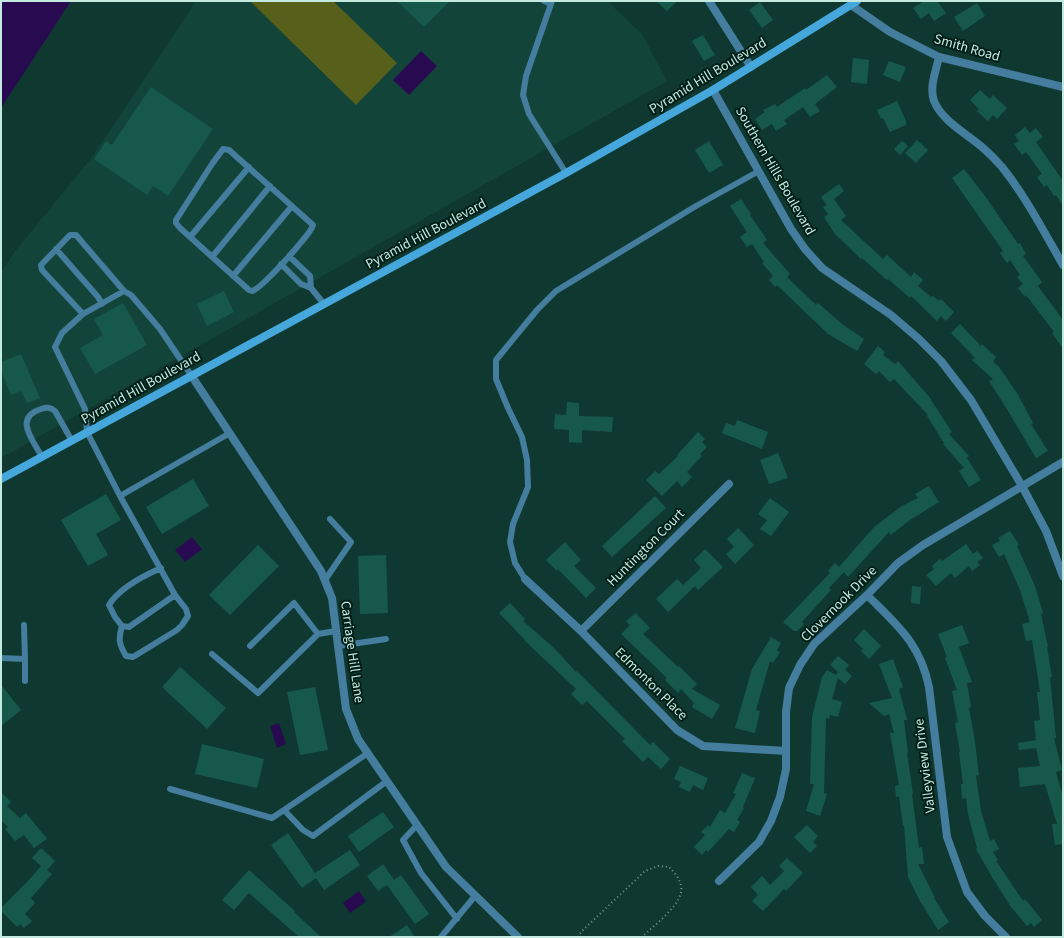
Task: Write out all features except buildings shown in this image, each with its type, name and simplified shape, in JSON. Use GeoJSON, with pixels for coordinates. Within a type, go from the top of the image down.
{"type":"FeatureCollection","features":[{"type":"Feature","properties":{"kind":"main road","name":"Pyramid Hill Boulevard"},"geometry":{"type":"LineString","coordinates":[[1,479],[566,173],[713,90],[854,3]]}},
{"type":"Feature","properties":{"kind":"street"},"geometry":{"type":"LineString","coordinates":[[709,1],[751,67]]}},
{"type":"Feature","properties":{"kind":"street","name":"Smith Road"},"geometry":{"type":"LineString","coordinates":[[854,3],[890,32],[939,57],[1063,87]]}},
{"type":"Feature","properties":{"kind":"street"},"geometry":{"type":"LineString","coordinates":[[939,57],[932,86],[934,99],[938,110],[949,121],[983,148],[1001,166],[1019,191],[1063,265]]}},
{"type":"Feature","properties":{"kind":"street","name":"Southern Hills Boulevard"},"geometry":{"type":"LineString","coordinates":[[713,90],[792,229],[805,249],[822,268],[891,315],[919,339],[941,361],[971,400],[1022,486],[1046,531],[1063,576]]}},
{"type":"Feature","properties":{"kind":"street","name":"Carriage Hill Lane"},"geometry":{"type":"LineString","coordinates":[[191,375],[321,570],[332,598],[346,709],[358,739],[446,867],[518,937]]}},
{"type":"Feature","properties":{"kind":"street","name":"Clovernook Drive"},"geometry":{"type":"LineString","coordinates":[[719,881],[759,842],[771,821],[780,797],[786,769],[786,712],[789,688],[800,665],[814,644],[867,595],[898,563],[923,545],[1063,462]]}},
{"type":"Feature","properties":{"kind":"street","name":"Huntington Court"},"geometry":{"type":"LineString","coordinates":[[581,631],[729,484]]}},
{"type":"Feature","properties":{"kind":"street","name":"Edmonton Place"},"geometry":{"type":"LineString","coordinates":[[525,579],[581,631],[677,730],[703,746],[785,751]]}},
{"type":"Feature","properties":{"kind":"street","name":"Valleyview Drive"},"geometry":{"type":"LineString","coordinates":[[867,595],[910,640],[922,662],[929,687],[947,837],[967,892],[985,916],[1006,937]]}},
{"type":"Feature","properties":{"kind":"lane"},"geometry":{"type":"LineString","coordinates":[[544,1],[552,3],[526,76],[523,95],[529,114],[566,173]]}},
{"type":"Feature","properties":{"kind":"lane"},"geometry":{"type":"LineString","coordinates":[[226,149],[229,150],[248,167],[313,225],[310,232],[289,256],[259,287],[252,291],[249,290],[177,226],[176,220],[221,151],[226,149]]}},
{"type":"Feature","properties":{"kind":"lane"},"geometry":{"type":"LineString","coordinates":[[190,237],[248,167]]}},
{"type":"Feature","properties":{"kind":"lane"},"geometry":{"type":"LineString","coordinates":[[525,579],[515,563],[510,542],[513,524],[528,487],[527,460],[522,436],[496,379],[496,360],[537,310],[556,291],[696,206],[759,171]]}},
{"type":"Feature","properties":{"kind":"lane"},"geometry":{"type":"LineString","coordinates":[[212,257],[270,186]]}},
{"type":"Feature","properties":{"kind":"lane"},"geometry":{"type":"LineString","coordinates":[[233,276],[292,206]]}},
{"type":"Feature","properties":{"kind":"lane"},"geometry":{"type":"LineString","coordinates":[[83,314],[42,270],[41,265],[70,235],[76,235],[124,291],[131,295],[160,329],[191,375]]}},
{"type":"Feature","properties":{"kind":"lane"},"geometry":{"type":"LineString","coordinates":[[56,249],[98,297],[102,304]]}},
{"type":"Feature","properties":{"kind":"lane"},"geometry":{"type":"LineString","coordinates":[[289,256],[310,276],[311,288]]}},
{"type":"Feature","properties":{"kind":"lane"},"geometry":{"type":"LineString","coordinates":[[281,264],[301,284],[311,288],[324,304]]}},
{"type":"Feature","properties":{"kind":"lane"},"geometry":{"type":"LineString","coordinates":[[122,626],[119,638],[122,648],[126,656],[133,657],[177,630],[188,616],[186,609],[175,595],[120,496],[87,432],[85,409],[55,347],[62,333],[83,314],[124,291]]}},
{"type":"Feature","properties":{"kind":"lane"},"geometry":{"type":"LineString","coordinates":[[42,457],[27,428],[26,422],[28,416],[36,411],[46,407],[52,408],[72,441]]}},
{"type":"Feature","properties":{"kind":"lane"},"geometry":{"type":"LineString","coordinates":[[120,496],[230,433]]}},
{"type":"Feature","properties":{"kind":"lane"},"geometry":{"type":"LineString","coordinates":[[325,580],[351,542],[330,519]]}},
{"type":"Feature","properties":{"kind":"lane"},"geometry":{"type":"LineString","coordinates":[[161,568],[143,576],[114,597],[109,605],[114,617],[122,626],[129,627],[175,595]]}},
{"type":"Feature","properties":{"kind":"lane"},"geometry":{"type":"LineString","coordinates":[[250,646],[294,603],[318,634]]}},
{"type":"Feature","properties":{"kind":"lane"},"geometry":{"type":"LineString","coordinates":[[24,625],[25,681]]}},
{"type":"Feature","properties":{"kind":"lane"},"geometry":{"type":"LineString","coordinates":[[212,654],[258,693],[318,634],[336,631]]}},
{"type":"Feature","properties":{"kind":"lane"},"geometry":{"type":"LineString","coordinates":[[338,646],[386,639]]}},
{"type":"Feature","properties":{"kind":"lane"},"geometry":{"type":"LineString","coordinates":[[1,658],[25,659]]}},
{"type":"Feature","properties":{"kind":"lane"},"geometry":{"type":"LineString","coordinates":[[170,790],[272,818],[368,753]]}},
{"type":"Feature","properties":{"kind":"lane"},"geometry":{"type":"LineString","coordinates":[[284,810],[303,830],[313,836],[387,781]]}},
{"type":"Feature","properties":{"kind":"lane"},"geometry":{"type":"LineString","coordinates":[[417,825],[403,840],[421,873],[457,919]]}},
{"type":"Feature","properties":{"kind":"lane"},"geometry":{"type":"LineString","coordinates":[[441,937],[476,896]]}},
{"type":"Feature","properties":{"kind":"path"},"geometry":{"type":"LineString","coordinates":[[578,937],[582,931],[645,871],[658,866],[669,867],[676,875],[681,885],[681,894],[676,905],[642,937]]}},
{"type":"Feature","properties":{"kind":"shaded area"},"geometry":{"type":"Polygon","coordinates":[[[1,1],[71,1],[1,108],[1,1]]]}},
{"type":"Feature","properties":{"kind":"shaded area"},"geometry":{"type":"Polygon","coordinates":[[[196,1],[607,1],[642,34],[667,81],[1,458],[1,272],[16,250],[90,160],[196,1]]]}},
{"type":"Feature","properties":{"kind":"shaded area"},"geometry":{"type":"Polygon","coordinates":[[[421,51],[437,66],[409,95],[393,80],[421,51]]]}},
{"type":"Feature","properties":{"kind":"shaded area"},"geometry":{"type":"Polygon","coordinates":[[[192,537],[202,549],[185,562],[175,550],[192,537]]]}},
{"type":"Feature","properties":{"kind":"shaded area"},"geometry":{"type":"Polygon","coordinates":[[[279,723],[286,744],[277,748],[270,726],[279,723]]]}},
{"type":"Feature","properties":{"kind":"shaded area"},"geometry":{"type":"Polygon","coordinates":[[[359,891],[366,901],[350,913],[343,903],[359,891]]]}},
{"type":"Feature","properties":{"kind":"green space"},"geometry":{"type":"Polygon","coordinates":[[[250,1],[333,1],[397,63],[356,105],[250,1]]]}}]}
